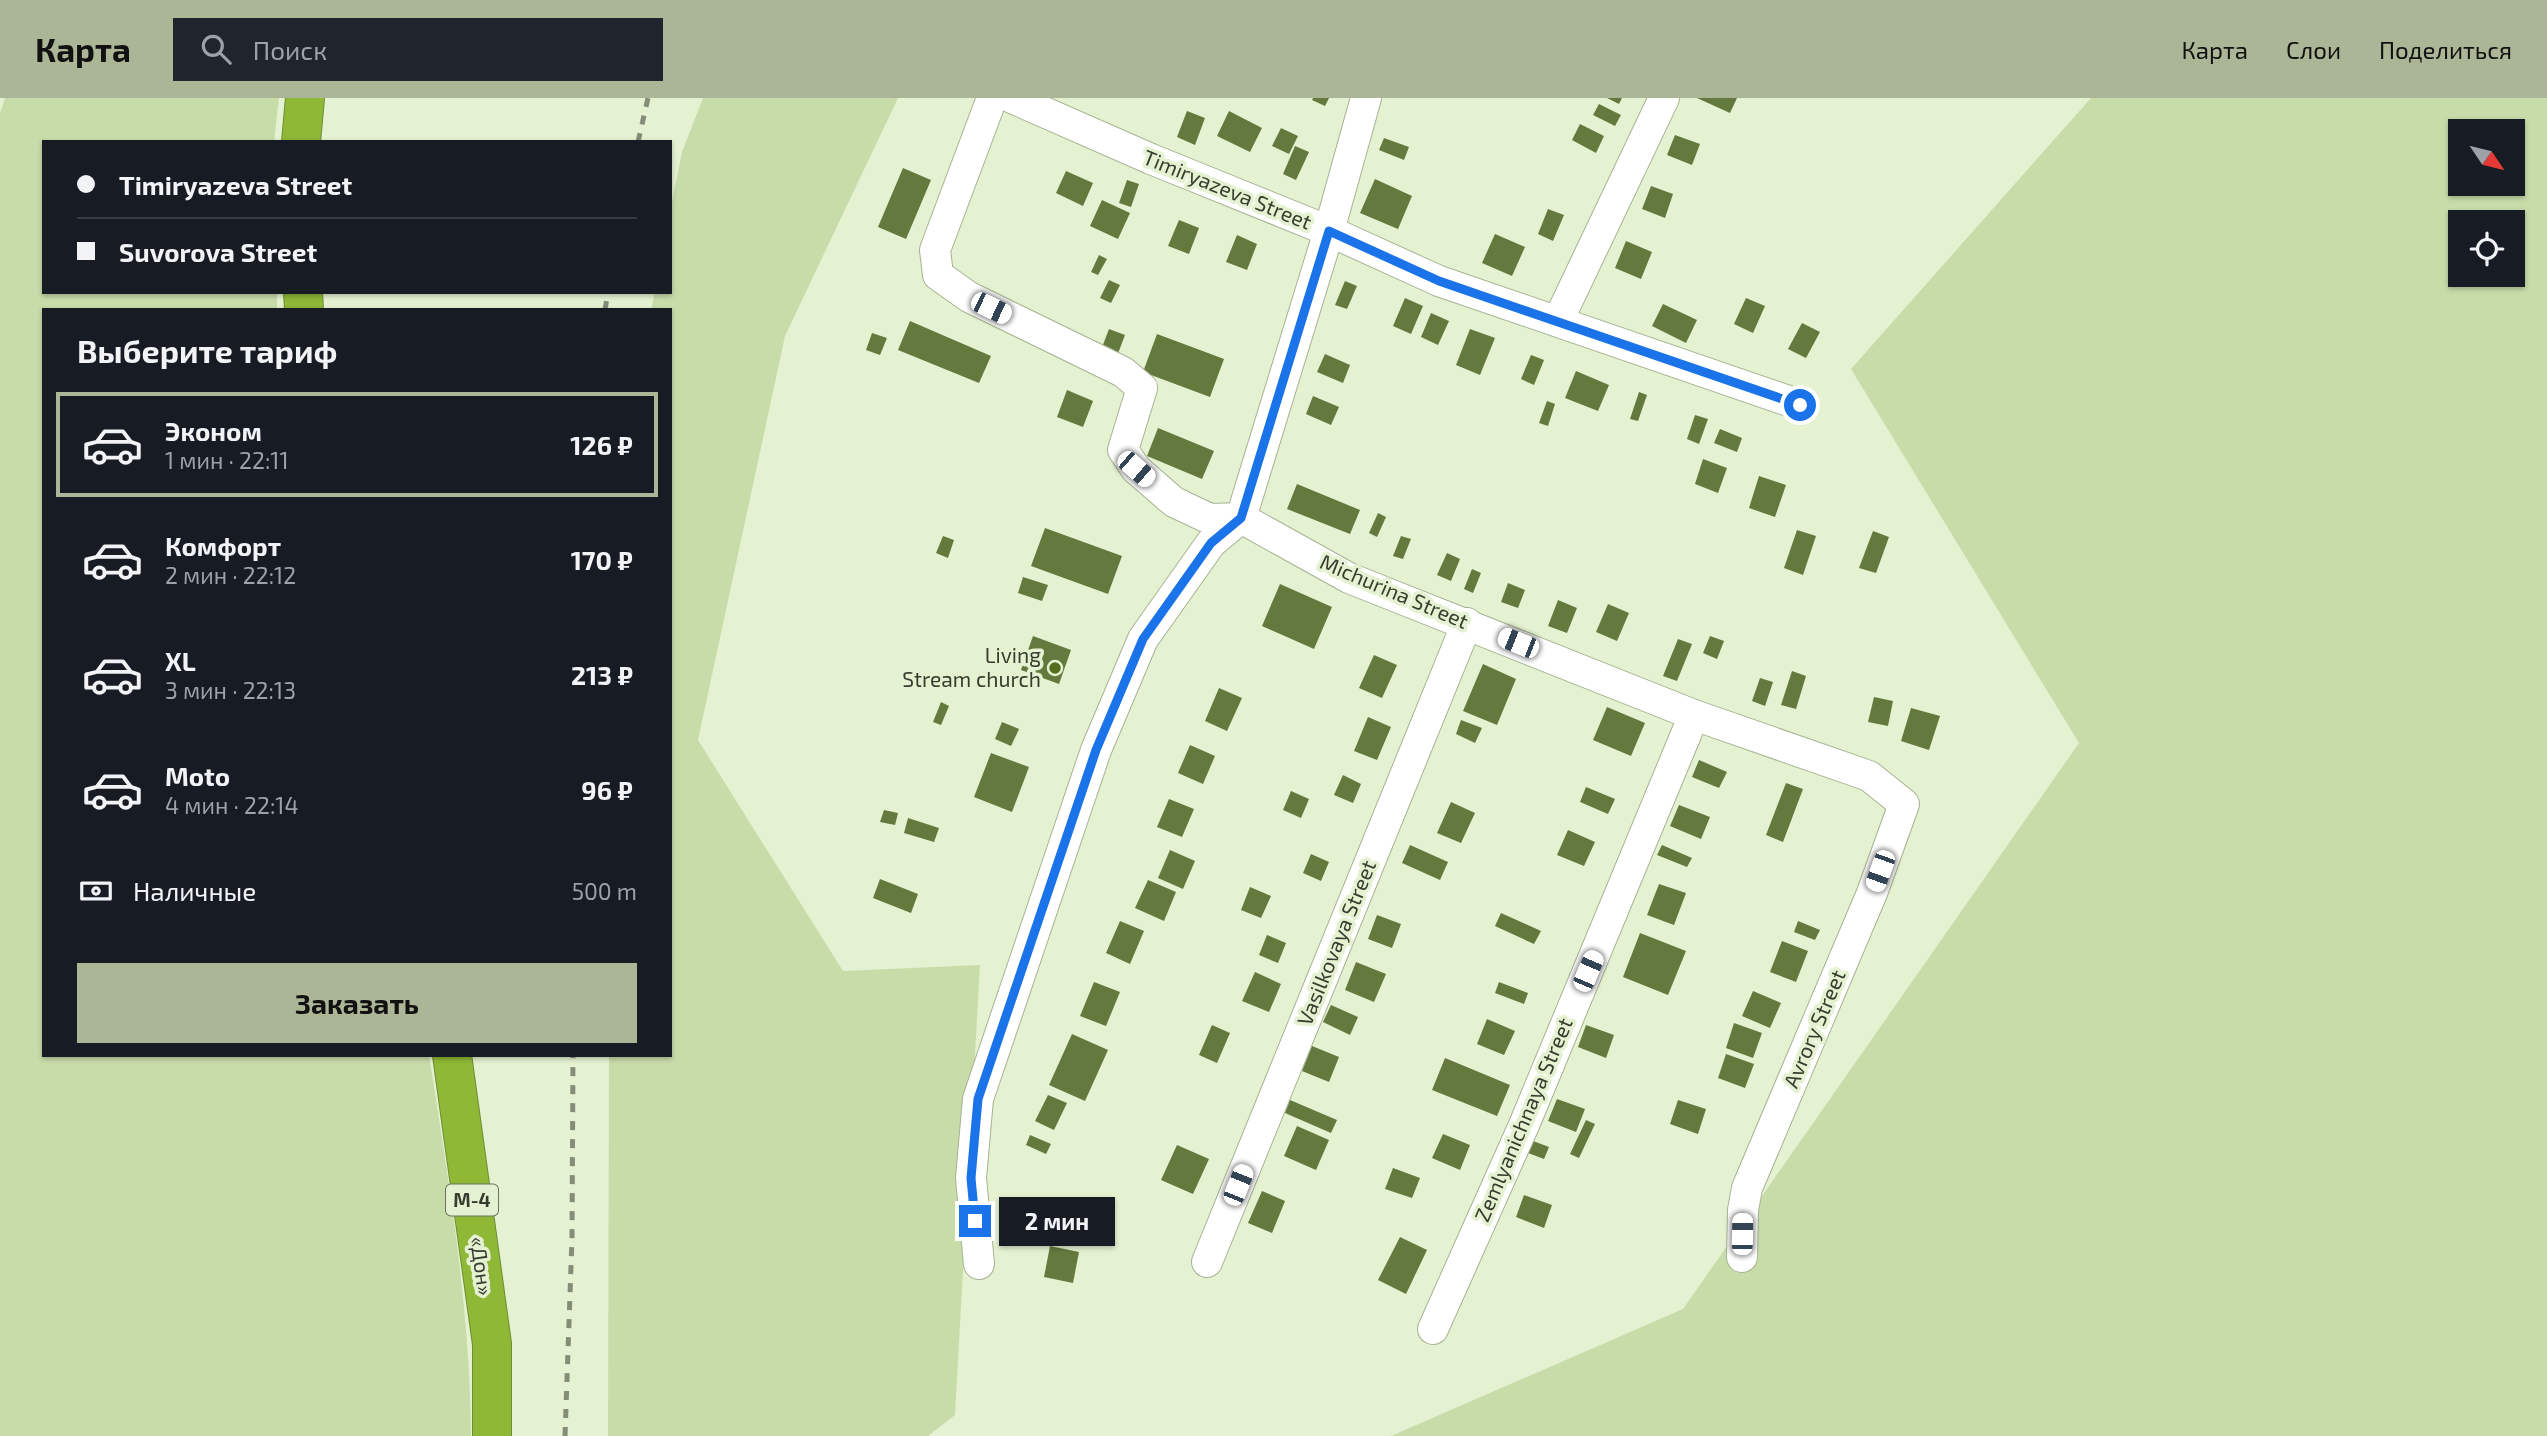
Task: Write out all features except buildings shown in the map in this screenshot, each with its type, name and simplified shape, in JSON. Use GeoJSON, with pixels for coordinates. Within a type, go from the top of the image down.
{"type":"FeatureCollection","features":[{"type":"Feature","properties":{"kind":"highway"},"geometry":{"type":"LineString","coordinates":[[300,140],[304,98]]}},
{"type":"Feature","properties":{"kind":"highway","name":"«Дон»"},"geometry":{"type":"LineString","coordinates":[[452,1057],[492,1344],[492,1436]]}},
{"type":"Feature","properties":{"kind":"street","name":"Michurina Street"},"geometry":{"type":"LineString","coordinates":[[992,98],[935,250],[938,275],[969,297],[1123,372],[1142,388],[1124,450],[1136,469],[1174,502],[1210,519],[1241,518],[1349,578],[1694,715],[1869,776],[1904,804]]}},
{"type":"Feature","properties":{"kind":"street","name":"Timiryazeva Street"},"geometry":{"type":"LineString","coordinates":[[1012,98],[1151,159],[1329,231],[1439,281],[1800,405]]}},
{"type":"Feature","properties":{"kind":"street"},"geometry":{"type":"LineString","coordinates":[[979,1264],[971,1178],[978,1099],[1096,750],[1143,639],[1211,543],[1241,518],[1329,231],[1366,98]]}},
{"type":"Feature","properties":{"kind":"street"},"geometry":{"type":"LineString","coordinates":[[1558,321],[1664,98]]}},
{"type":"Feature","properties":{"kind":"street","name":"Vasilkovaya Street"},"geometry":{"type":"LineString","coordinates":[[1207,1262],[1467,623]]}},
{"type":"Feature","properties":{"kind":"street","name":"Zemlyanichnaya Street"},"geometry":{"type":"LineString","coordinates":[[1433,1329],[1524,1125],[1694,715]]}},
{"type":"Feature","properties":{"kind":"street","name":"Avrory Street"},"geometry":{"type":"LineString","coordinates":[[1742,1257],[1743,1210],[1747,1188],[1872,893],[1904,804]]}},
{"type":"Feature","properties":{"kind":"green space"},"geometry":{"type":"Polygon","coordinates":[[[5,98],[279,98],[274,140],[42,140],[42,294],[277,294],[277,308],[42,308],[42,1057],[429,1057],[463,1293],[471,1436],[0,1436],[0,113],[5,98]]]}},
{"type":"Feature","properties":{"kind":"green space"},"geometry":{"type":"Polygon","coordinates":[[[703,98],[898,98],[785,336],[698,740],[843,971],[980,965],[955,1415],[928,1436],[608,1436],[609,1057],[672,1057],[672,308],[651,308],[655,294],[672,294],[672,202],[682,152],[703,98]]]}},
{"type":"Feature","properties":{"kind":"green space"},"geometry":{"type":"Polygon","coordinates":[[[2091,98],[2547,98],[2547,1436],[1391,1436],[1683,1309],[2079,743],[1851,369],[2091,98]]]}},
{"type":"Feature","properties":{"kind":"railway"},"geometry":{"type":"LineString","coordinates":[[638,140],[648,98]]}},
{"type":"Feature","properties":{"kind":"railway"},"geometry":{"type":"LineString","coordinates":[[605,308],[608,294]]}},
{"type":"Feature","properties":{"kind":"railway"},"geometry":{"type":"LineString","coordinates":[[565,1436],[572,1238],[573,1057]]}},
{"type":"Feature","properties":{"kind":"place","name":"Living Stream church"},"geometry":{"type":"Point","coordinates":[1055,668]}},
{"type":"Feature","properties":{"kind":"route"},"geometry":{"type":"LineString","coordinates":[[975,1221],[971,1178],[978,1099],[1096,750],[1143,639],[1211,543],[1241,518],[1329,231],[1439,281],[1800,405]]}}]}
